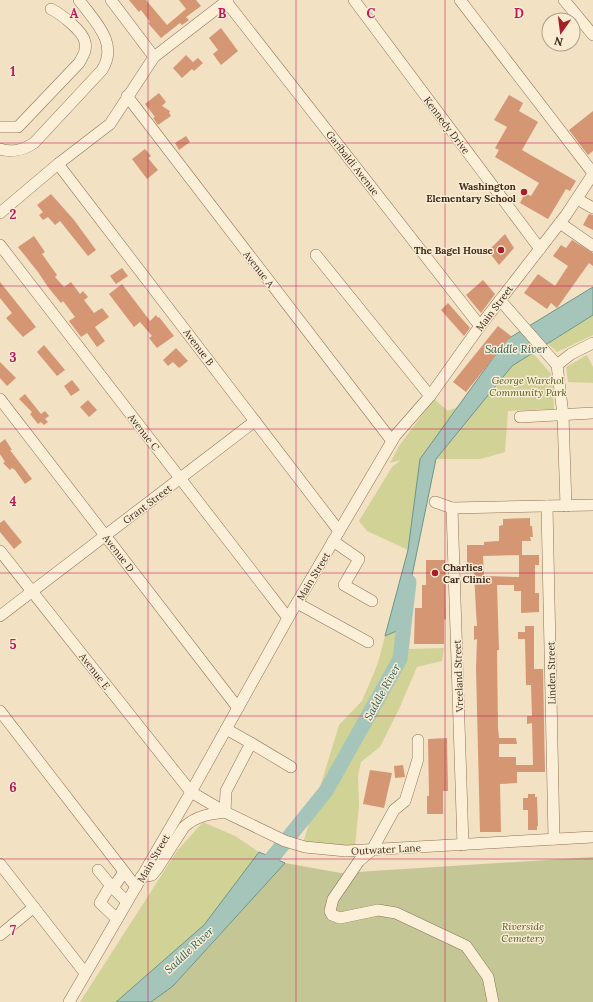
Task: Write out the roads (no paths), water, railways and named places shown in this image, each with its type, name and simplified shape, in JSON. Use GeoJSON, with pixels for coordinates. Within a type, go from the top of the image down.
{"type":"FeatureCollection","features":[{"type":"Feature","properties":{"kind":"street"},"geometry":{"type":"LineString","coordinates":[[0,149],[15,151],[25,149],[34,143],[107,63],[109,54],[105,36],[79,0]]}},
{"type":"Feature","properties":{"kind":"street"},"geometry":{"type":"LineString","coordinates":[[111,0],[154,57]]}},
{"type":"Feature","properties":{"kind":"street","name":"Kennedy Drive"},"geometry":{"type":"LineString","coordinates":[[354,0],[540,249]]}},
{"type":"Feature","properties":{"kind":"street"},"geometry":{"type":"LineString","coordinates":[[460,0],[547,107],[593,174]]}},
{"type":"Feature","properties":{"kind":"street"},"geometry":{"type":"LineString","coordinates":[[564,0],[593,35]]}},
{"type":"Feature","properties":{"kind":"street"},"geometry":{"type":"LineString","coordinates":[[0,213],[58,164],[110,124],[154,57],[226,1]]}},
{"type":"Feature","properties":{"kind":"street","name":"Garibaldi Avenue"},"geometry":{"type":"LineString","coordinates":[[226,1],[480,326]]}},
{"type":"Feature","properties":{"kind":"street"},"geometry":{"type":"LineString","coordinates":[[0,127],[18,127],[79,63],[85,52],[85,42],[81,34],[60,14],[51,9]]}},
{"type":"Feature","properties":{"kind":"street","name":"Avenue A"},"geometry":{"type":"LineString","coordinates":[[127,96],[392,441]]}},
{"type":"Feature","properties":{"kind":"street","name":"Avenue B"},"geometry":{"type":"LineString","coordinates":[[58,164],[339,531]]}},
{"type":"Feature","properties":{"kind":"street","name":"Main Street"},"geometry":{"type":"LineString","coordinates":[[68,1002],[85,973],[113,915],[117,893],[138,882],[191,792],[297,602],[392,441],[430,396],[480,326],[560,223],[593,174]]}},
{"type":"Feature","properties":{"kind":"street"},"geometry":{"type":"LineString","coordinates":[[577,199],[593,208]]}},
{"type":"Feature","properties":{"kind":"street"},"geometry":{"type":"LineString","coordinates":[[560,223],[593,246]]}},
{"type":"Feature","properties":{"kind":"street","name":"Avenue C"},"geometry":{"type":"LineString","coordinates":[[0,245],[288,618]]}},
{"type":"Feature","properties":{"kind":"street"},"geometry":{"type":"LineString","coordinates":[[316,255],[430,396]]}},
{"type":"Feature","properties":{"kind":"street"},"geometry":{"type":"LineString","coordinates":[[500,300],[557,365],[563,414],[566,506]]}},
{"type":"Feature","properties":{"kind":"street"},"geometry":{"type":"LineString","coordinates":[[557,365],[571,354],[593,343]]}},
{"type":"Feature","properties":{"kind":"street","name":"Avenue D"},"geometry":{"type":"LineString","coordinates":[[0,399],[238,708]]}},
{"type":"Feature","properties":{"kind":"street"},"geometry":{"type":"LineString","coordinates":[[520,417],[593,413]]}},
{"type":"Feature","properties":{"kind":"street","name":"Grant Street"},"geometry":{"type":"LineString","coordinates":[[0,616],[256,421]]}},
{"type":"Feature","properties":{"kind":"street"},"geometry":{"type":"LineString","coordinates":[[435,502],[452,508],[593,505]]}},
{"type":"Feature","properties":{"kind":"street","name":"Linden Street"},"geometry":{"type":"LineString","coordinates":[[547,506],[554,839]]}},
{"type":"Feature","properties":{"kind":"street","name":"Vreeland Street"},"geometry":{"type":"LineString","coordinates":[[452,508],[463,844]]}},
{"type":"Feature","properties":{"kind":"street"},"geometry":{"type":"LineString","coordinates":[[333,542],[359,559],[344,585],[372,601]]}},
{"type":"Feature","properties":{"kind":"street","name":"Avenue E"},"geometry":{"type":"LineString","coordinates":[[0,551],[191,792]]}},
{"type":"Feature","properties":{"kind":"street"},"geometry":{"type":"LineString","coordinates":[[297,602],[368,642]]}},
{"type":"Feature","properties":{"kind":"street"},"geometry":{"type":"LineString","coordinates":[[0,711],[124,872],[138,882],[152,875],[158,869],[188,823],[198,817],[225,812],[226,791],[251,743]]}},
{"type":"Feature","properties":{"kind":"street"},"geometry":{"type":"LineString","coordinates":[[226,729],[291,768]]}},
{"type":"Feature","properties":{"kind":"street"},"geometry":{"type":"LineString","coordinates":[[418,740],[418,759],[405,801],[394,810],[372,850],[359,861],[332,899],[330,911],[332,915],[340,918],[378,910],[396,913],[466,946],[488,977],[493,1002]]}},
{"type":"Feature","properties":{"kind":"street","name":"Outwater Lane"},"geometry":{"type":"LineString","coordinates":[[191,792],[225,812],[286,841],[305,847],[346,851],[593,836]]}},
{"type":"Feature","properties":{"kind":"street"},"geometry":{"type":"LineString","coordinates":[[0,864],[85,973]]}},
{"type":"Feature","properties":{"kind":"street"},"geometry":{"type":"LineString","coordinates":[[98,870],[117,893]]}},
{"type":"Feature","properties":{"kind":"street"},"geometry":{"type":"LineString","coordinates":[[113,915],[100,903],[117,893],[124,872]]}},
{"type":"Feature","properties":{"kind":"street"},"geometry":{"type":"LineString","coordinates":[[0,935],[34,907]]}},
{"type":"Feature","properties":{"kind":"water","name":"Saddle River"},"geometry":{"type":"Polygon","coordinates":[[[593,287],[593,315],[512,366],[436,459],[401,629],[385,636],[408,550],[420,459],[506,340],[593,287]]]}},
{"type":"Feature","properties":{"kind":"water","name":"Saddle River"},"geometry":{"type":"Polygon","coordinates":[[[259,852],[285,863],[173,986],[151,1002],[116,1002],[204,925],[259,852]]]}},
{"type":"Feature","properties":{"kind":"waterway","name":"Saddle River"},"geometry":{"type":"LineString","coordinates":[[259,874],[326,791],[400,659],[409,582]]}},
{"type":"Feature","properties":{"kind":"place","name":"Washington Elementary School"},"geometry":{"type":"Point","coordinates":[524,192]}},
{"type":"Feature","properties":{"kind":"place","name":"The Bagel House"},"geometry":{"type":"Point","coordinates":[501,250]}},
{"type":"Feature","properties":{"kind":"place","name":"Charlies Car Clinic"},"geometry":{"type":"Point","coordinates":[435,573]}},
{"type":"Feature","properties":{"kind":"park label","name":"George Warchol Community Park"},"geometry":{"type":"Point","coordinates":[528,386]}},
{"type":"Feature","properties":{"kind":"park label","name":"Riverside Cemetery"},"geometry":{"type":"Point","coordinates":[523,932]}}]}
